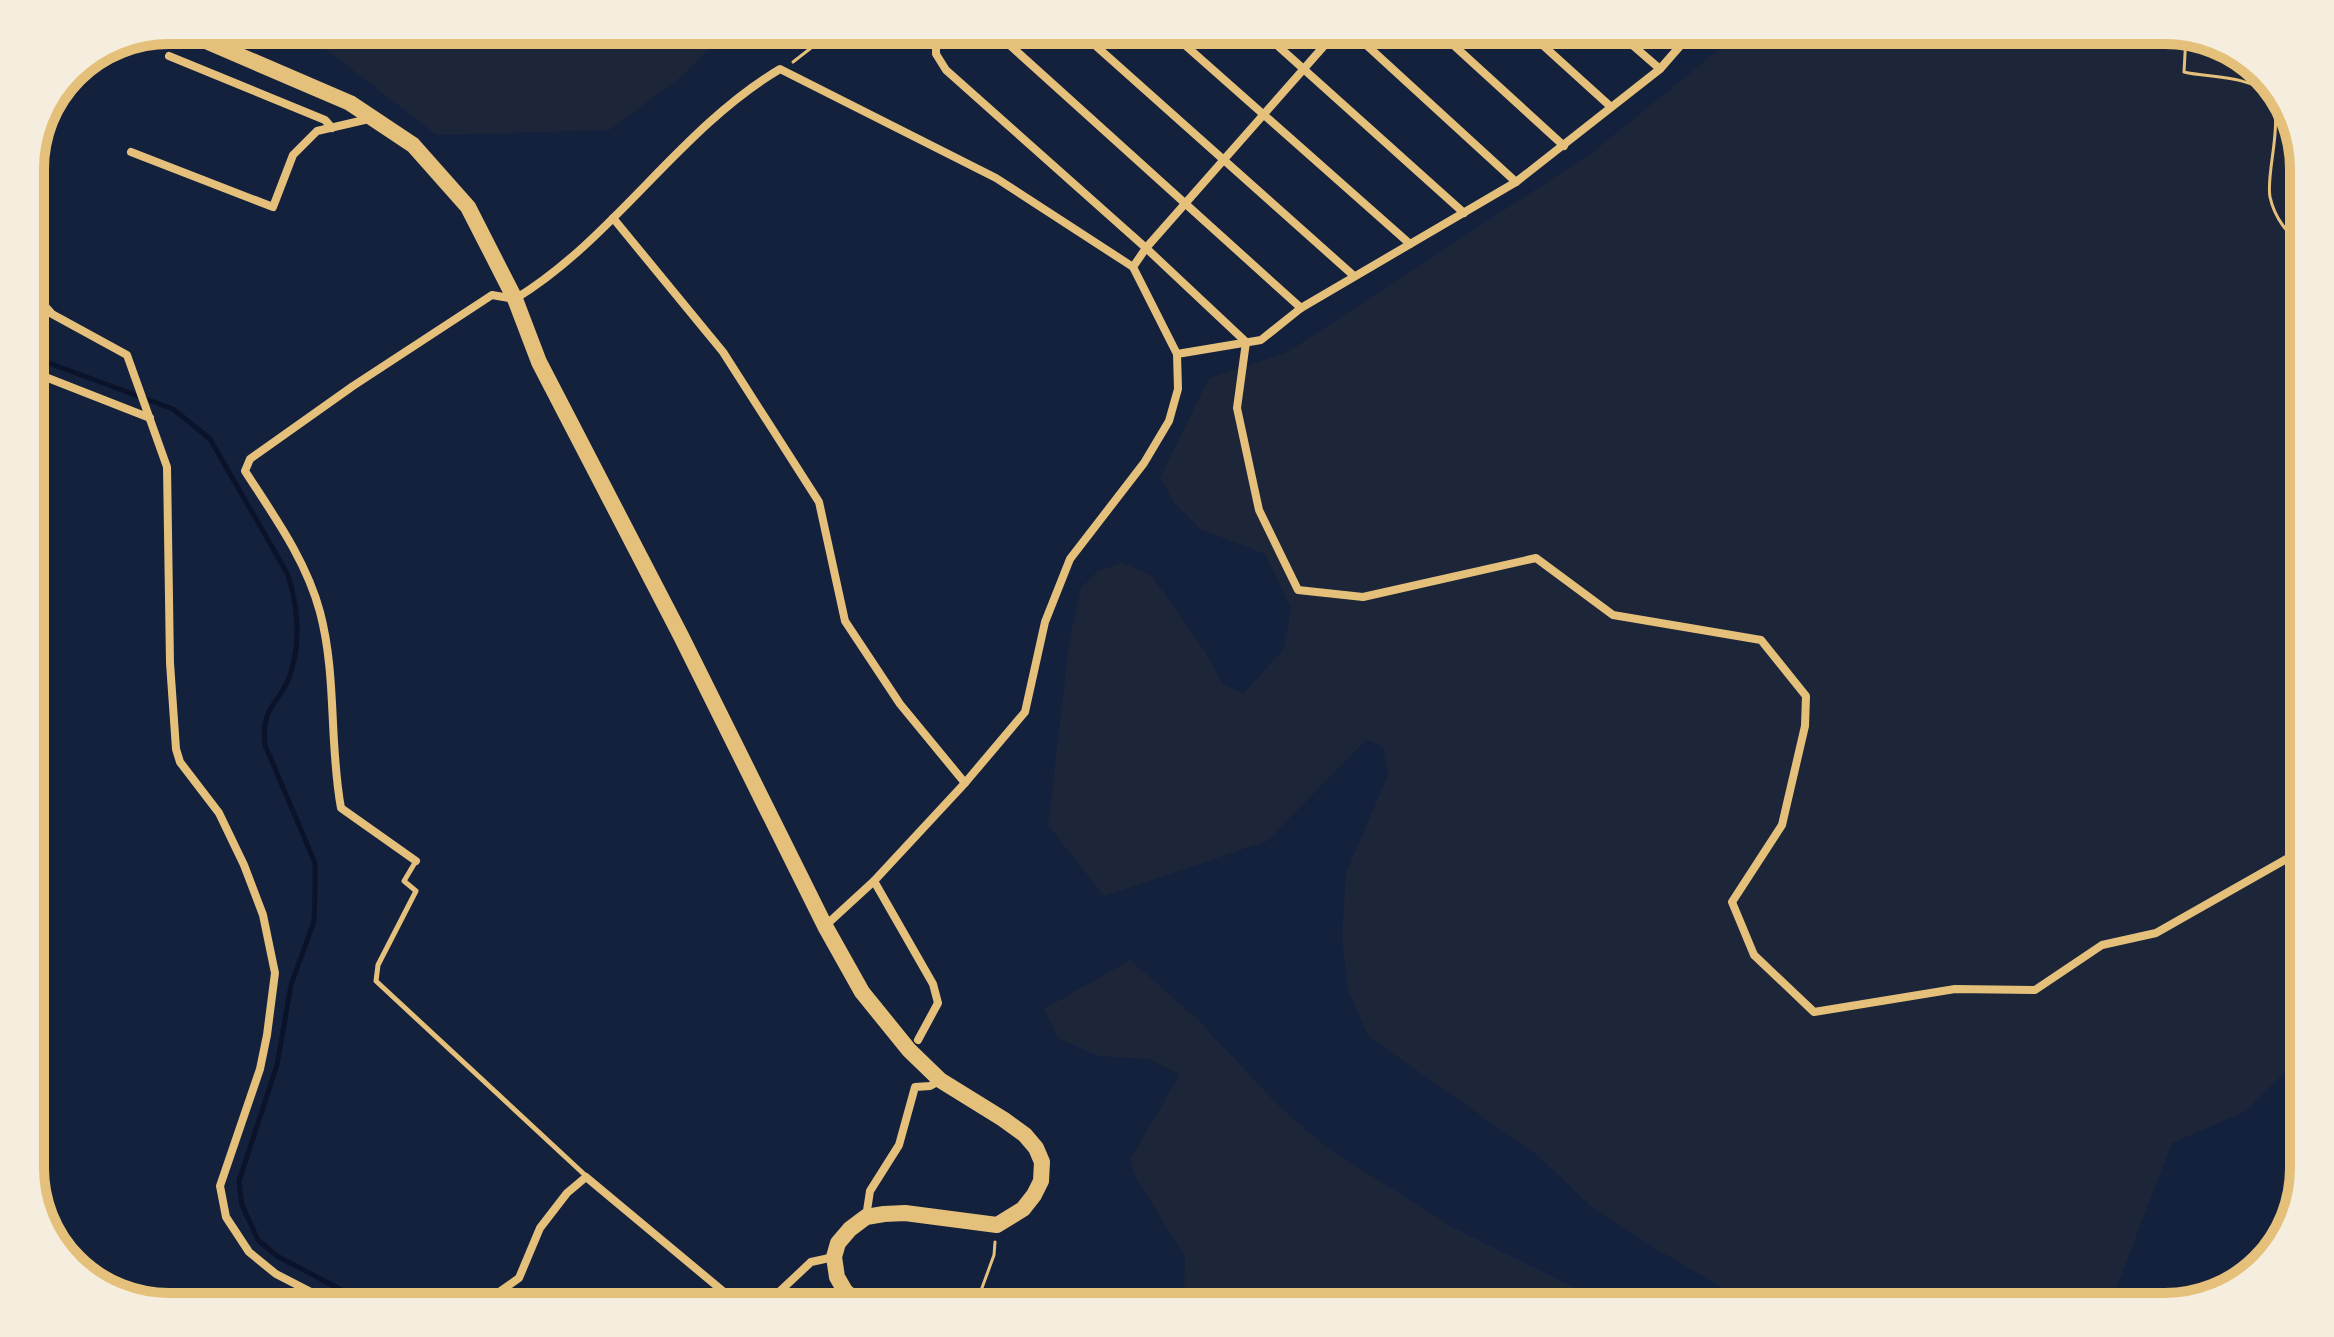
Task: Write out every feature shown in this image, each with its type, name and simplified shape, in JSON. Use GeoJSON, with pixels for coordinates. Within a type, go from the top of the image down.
{"type":"FeatureCollection","features":[{"type":"Feature","properties":{"kind":"main road"},"geometry":{"type":"LineString","coordinates":[[213,44],[350,103],[413,145],[468,207],[515,299],[539,362],[681,636],[825,926],[862,992],[901,1041],[940,1080],[1025,1135],[1036,1148],[1042,1162],[1041,1181],[1034,1195],[1023,1209],[997,1225],[905,1213],[866,1217],[838,1243],[834,1257],[837,1277],[847,1293]]}},
{"type":"Feature","properties":{"kind":"street"},"geometry":{"type":"LineString","coordinates":[[936,44],[936,54],[946,70],[1146,248],[1246,342]]}},
{"type":"Feature","properties":{"kind":"street"},"geometry":{"type":"LineString","coordinates":[[1008,44],[1301,308]]}},
{"type":"Feature","properties":{"kind":"street"},"geometry":{"type":"LineString","coordinates":[[1094,44],[1354,276]]}},
{"type":"Feature","properties":{"kind":"street"},"geometry":{"type":"LineString","coordinates":[[1184,44],[1410,244]]}},
{"type":"Feature","properties":{"kind":"street"},"geometry":{"type":"LineString","coordinates":[[1275,44],[1464,213]]}},
{"type":"Feature","properties":{"kind":"street"},"geometry":{"type":"LineString","coordinates":[[1133,267],[1146,248],[1325,44]]}},
{"type":"Feature","properties":{"kind":"street"},"geometry":{"type":"LineString","coordinates":[[1365,44],[1516,182]]}},
{"type":"Feature","properties":{"kind":"street"},"geometry":{"type":"LineString","coordinates":[[1452,44],[1564,146]]}},
{"type":"Feature","properties":{"kind":"street"},"geometry":{"type":"LineString","coordinates":[[1541,44],[1611,107]]}},
{"type":"Feature","properties":{"kind":"street"},"geometry":{"type":"LineString","coordinates":[[1631,44],[1660,69]]}},
{"type":"Feature","properties":{"kind":"street"},"geometry":{"type":"LineString","coordinates":[[1177,354],[1261,340],[1301,308],[1516,182],[1660,69],[1682,44]]}},
{"type":"Feature","properties":{"kind":"street"},"geometry":{"type":"LineString","coordinates":[[169,56],[325,120],[332,128]]}},
{"type":"Feature","properties":{"kind":"street"},"geometry":{"type":"LineString","coordinates":[[416,861],[341,808],[336,785],[334,719],[320,614],[304,566],[245,471],[250,459],[492,295],[515,299],[548,279],[692,138],[780,69],[996,178],[1133,267],[1177,354],[1178,389],[1169,421],[1144,463],[1070,559],[1045,622],[1025,712],[965,783],[874,881],[825,926]]}},
{"type":"Feature","properties":{"kind":"street"},"geometry":{"type":"LineString","coordinates":[[131,152],[273,207],[293,155],[317,131],[373,118]]}},
{"type":"Feature","properties":{"kind":"street"},"geometry":{"type":"LineString","coordinates":[[613,218],[723,352],[811,489],[819,502],[845,621],[900,704],[965,783]]}},
{"type":"Feature","properties":{"kind":"street"},"geometry":{"type":"LineString","coordinates":[[44,305],[52,314],[127,355],[167,467],[170,663],[176,749],[180,762],[219,813],[244,865],[263,915],[275,973],[260,1069],[220,1186],[226,1217],[249,1252],[267,1267],[314,1293]]}},
{"type":"Feature","properties":{"kind":"street"},"geometry":{"type":"LineString","coordinates":[[1246,342],[1237,408],[1259,510],[1298,590],[1363,597],[1536,558],[1613,615],[1761,640],[1806,696],[1805,726],[1782,825],[1732,902],[1754,955],[1814,1012],[1955,989],[2035,990],[2102,945],[2156,933],[2290,857]]}},
{"type":"Feature","properties":{"kind":"street"},"geometry":{"type":"LineString","coordinates":[[44,376],[148,414]]}},
{"type":"Feature","properties":{"kind":"street"},"geometry":{"type":"LineString","coordinates":[[874,881],[933,984],[938,1003],[918,1040]]}},
{"type":"Feature","properties":{"kind":"street"},"geometry":{"type":"LineString","coordinates":[[866,1217],[870,1191],[899,1145],[915,1087],[930,1086],[940,1080]]}},
{"type":"Feature","properties":{"kind":"street"},"geometry":{"type":"LineString","coordinates":[[498,1293],[519,1278],[540,1228],[567,1193],[586,1177],[725,1293]]}},
{"type":"Feature","properties":{"kind":"street"},"geometry":{"type":"LineString","coordinates":[[778,1293],[811,1262],[834,1257]]}},
{"type":"Feature","properties":{"kind":"lane"},"geometry":{"type":"LineString","coordinates":[[416,861],[404,881],[416,891],[378,965],[376,981],[592,1182]]}},
{"type":"Feature","properties":{"kind":"path"},"geometry":{"type":"LineString","coordinates":[[780,69],[818,44]]}},
{"type":"Feature","properties":{"kind":"path"},"geometry":{"type":"LineString","coordinates":[[2185,46],[2184,72],[2245,82],[2264,92]]}},
{"type":"Feature","properties":{"kind":"path"},"geometry":{"type":"LineString","coordinates":[[2272,105],[2275,111],[2270,196],[2282,227],[2290,235]]}},
{"type":"Feature","properties":{"kind":"path"},"geometry":{"type":"LineString","coordinates":[[980,1293],[994,1255],[997,1225]]}},
{"type":"Feature","properties":{"kind":"shaded area"},"geometry":{"type":"Polygon","coordinates":[[[319,44],[713,44],[681,77],[609,130],[437,135],[319,44]]]}},
{"type":"Feature","properties":{"kind":"shaded area"},"geometry":{"type":"Polygon","coordinates":[[[1726,44],[2181,45],[2213,54],[2241,70],[2264,93],[2280,121],[2290,161],[2290,1068],[2244,1112],[2172,1143],[2114,1293],[1732,1293],[1593,1208],[1537,1155],[1368,1036],[1348,989],[1342,938],[1346,873],[1388,775],[1383,746],[1366,740],[1267,841],[1104,896],[1048,825],[1070,637],[1081,588],[1098,571],[1122,563],[1151,575],[1204,650],[1222,683],[1243,694],[1284,649],[1291,608],[1265,554],[1200,529],[1175,504],[1160,478],[1209,378],[1286,353],[1593,152],[1726,44]]]}},
{"type":"Feature","properties":{"kind":"shaded area"},"geometry":{"type":"Polygon","coordinates":[[[1130,960],[1197,1019],[1277,1104],[1327,1148],[1454,1228],[1586,1293],[1184,1293],[1185,1257],[1136,1178],[1130,1160],[1180,1074],[1148,1059],[1098,1056],[1058,1038],[1044,1009],[1130,960]]]}},
{"type":"Feature","properties":{"kind":"waterway"},"geometry":{"type":"LineString","coordinates":[[44,361],[173,409],[210,439],[287,573],[296,610],[296,647],[287,683],[266,721],[265,745],[315,863],[314,921],[291,985],[277,1065],[239,1181],[242,1205],[258,1240],[277,1256],[347,1293]]}}]}
